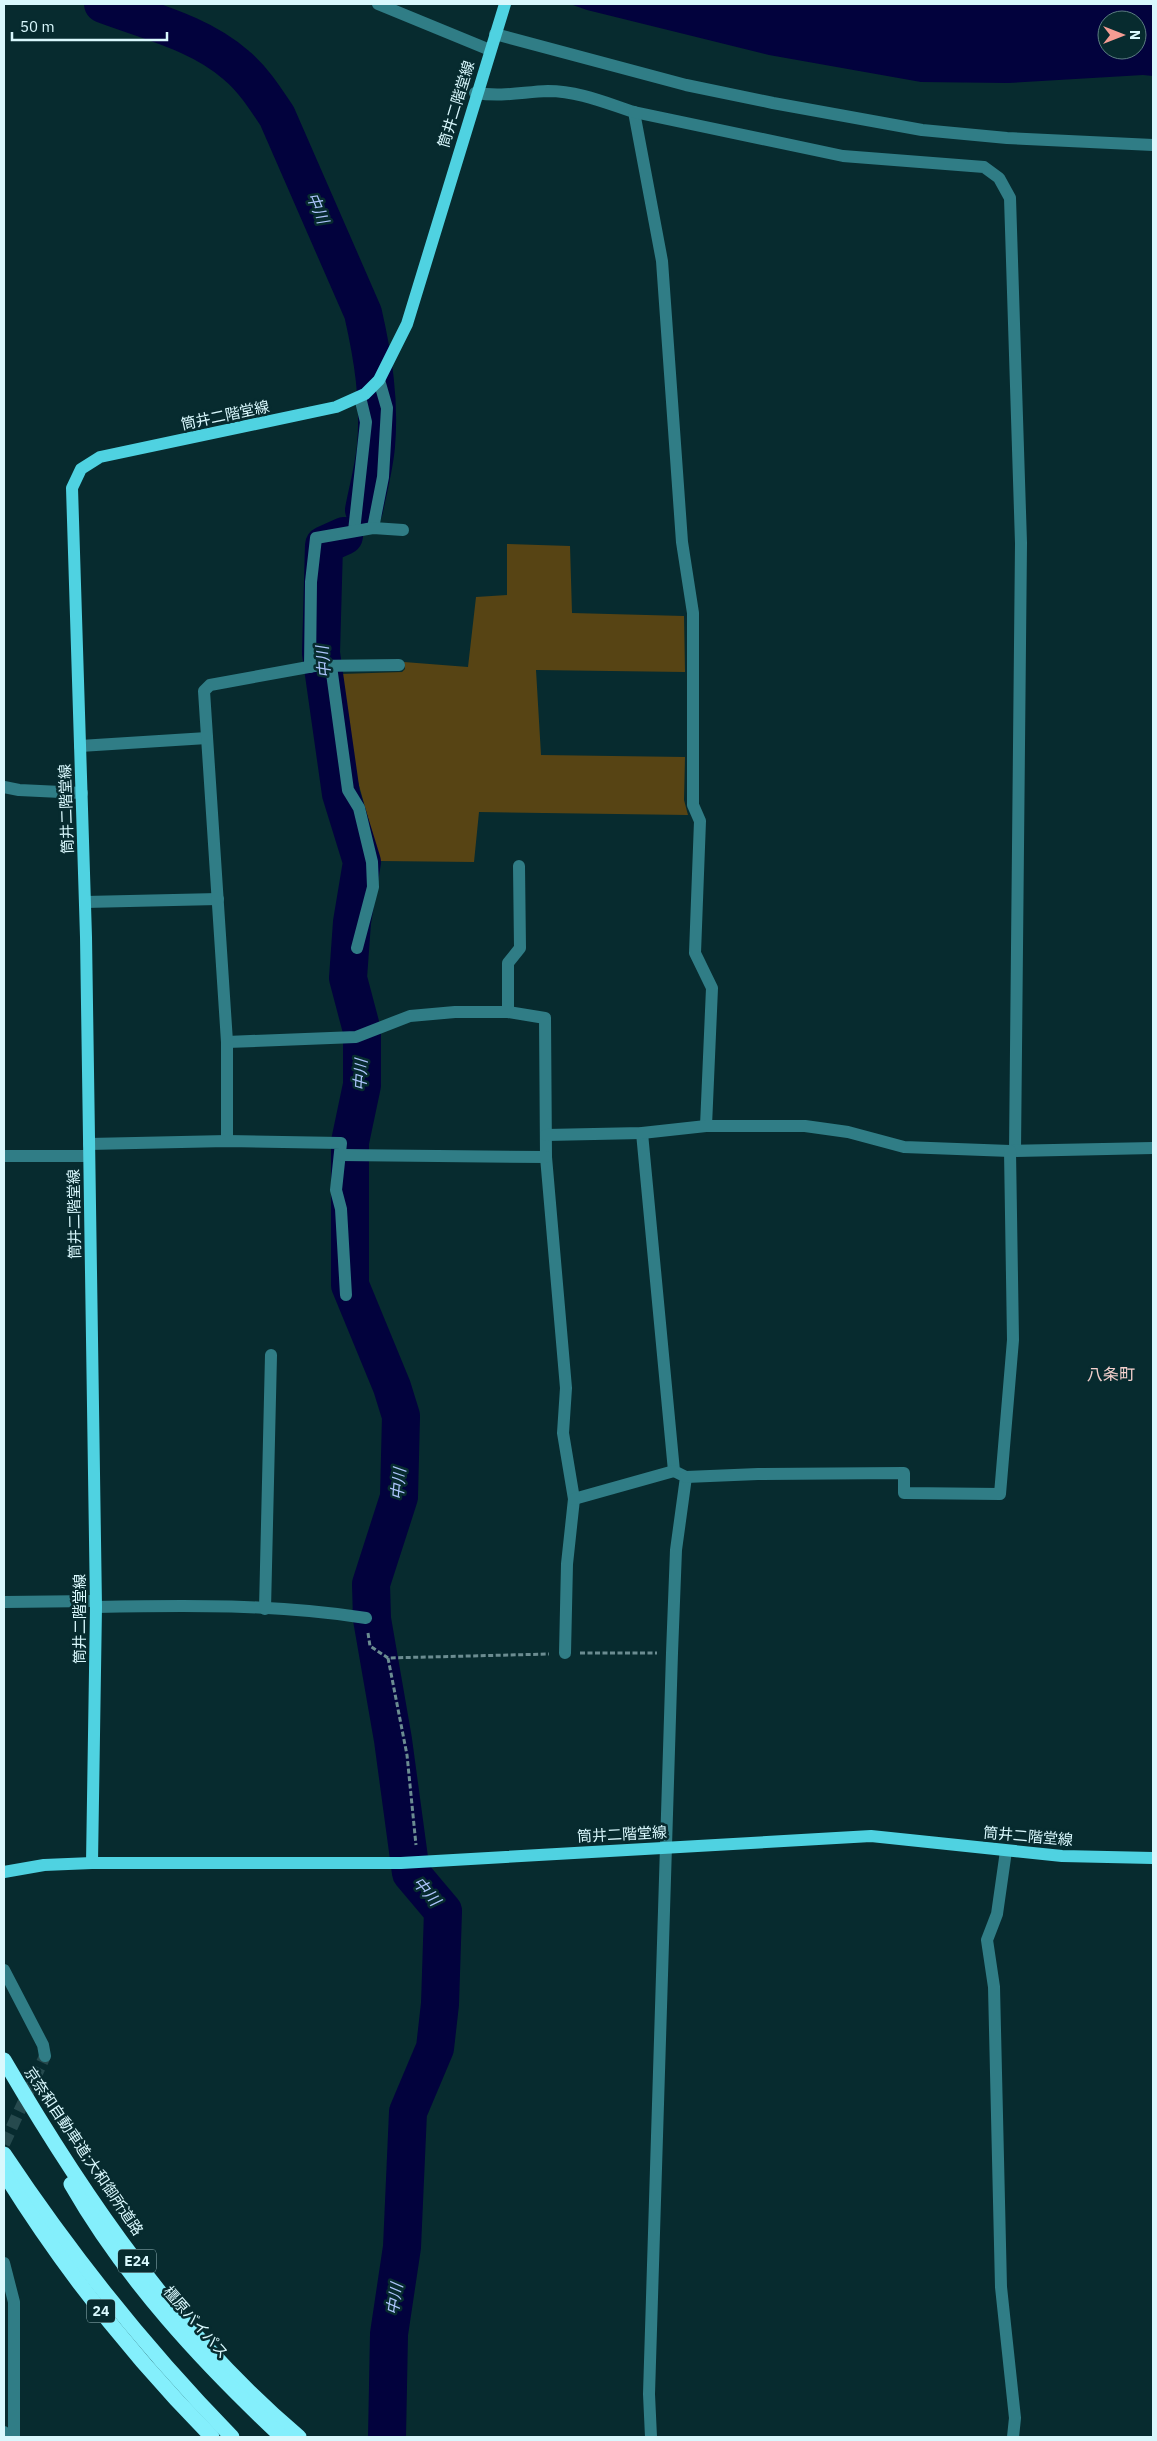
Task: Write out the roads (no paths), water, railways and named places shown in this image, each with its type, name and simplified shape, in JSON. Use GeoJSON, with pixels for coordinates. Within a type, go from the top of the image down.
{"type":"FeatureCollection","features":[{"type":"Feature","properties":{"kind":"highway","name":"京奈和自動車道;大和御所道路"},"geometry":{"type":"LineString","coordinates":[[4,2060],[80,2181],[143,2270],[208,2348],[300,2437]]}},
{"type":"Feature","properties":{"kind":"highway","name":"橿原バイパス"},"geometry":{"type":"LineString","coordinates":[[4,2065],[81,2201],[134,2277],[184,2338],[236,2394],[282,2437]]}},
{"type":"Feature","properties":{"kind":"highway"},"geometry":{"type":"LineString","coordinates":[[4,2154],[44,2214],[108,2300],[175,2379],[232,2437]]}},
{"type":"Feature","properties":{"kind":"highway","name":"24"},"geometry":{"type":"LineString","coordinates":[[4,2173],[70,2270],[124,2342],[212,2437]]}},
{"type":"Feature","properties":{"kind":"main road","name":"筒井二階堂線"},"geometry":{"type":"LineString","coordinates":[[92,1864],[96,1604],[85,902],[72,488],[81,469],[100,457],[336,407],[362,395],[379,381],[407,324],[476,93],[505,4]]}},
{"type":"Feature","properties":{"kind":"main road","name":"筒井二階堂線"},"geometry":{"type":"LineString","coordinates":[[4,1872],[44,1865],[401,1863],[871,1836],[1062,1856],[1153,1858]]}},
{"type":"Feature","properties":{"kind":"street"},"geometry":{"type":"LineString","coordinates":[[378,4],[490,50]]}},
{"type":"Feature","properties":{"kind":"street"},"geometry":{"type":"LineString","coordinates":[[495,34],[686,84],[904,126],[1007,138],[1153,145]]}},
{"type":"Feature","properties":{"kind":"street"},"geometry":{"type":"LineString","coordinates":[[476,93],[500,96],[548,91],[582,95],[634,112],[843,156],[984,167],[998,178],[1010,198],[1021,543],[1012,1151],[1013,1340],[1000,1494],[904,1493],[904,1473],[680,1474],[574,1499]]}},
{"type":"Feature","properties":{"kind":"street"},"geometry":{"type":"LineString","coordinates":[[634,112],[662,262],[682,542],[693,613],[693,805],[700,821],[695,953],[712,988],[706,1126]]}},
{"type":"Feature","properties":{"kind":"street"},"geometry":{"type":"LineString","coordinates":[[373,528],[384,477],[387,408],[379,381]]}},
{"type":"Feature","properties":{"kind":"street"},"geometry":{"type":"LineString","coordinates":[[354,531],[366,422],[362,395]]}},
{"type":"Feature","properties":{"kind":"street"},"geometry":{"type":"LineString","coordinates":[[312,666],[312,582],[316,538],[373,528],[404,530]]}},
{"type":"Feature","properties":{"kind":"street"},"geometry":{"type":"LineString","coordinates":[[227,1141],[227,1042],[204,691],[210,684],[312,666],[399,665]]}},
{"type":"Feature","properties":{"kind":"street"},"geometry":{"type":"LineString","coordinates":[[331,666],[348,790],[359,808],[372,862],[374,887],[357,948]]}},
{"type":"Feature","properties":{"kind":"street"},"geometry":{"type":"LineString","coordinates":[[80,746],[207,738]]}},
{"type":"Feature","properties":{"kind":"street"},"geometry":{"type":"LineString","coordinates":[[4,787],[19,790],[82,793]]}},
{"type":"Feature","properties":{"kind":"street"},"geometry":{"type":"LineString","coordinates":[[508,1012],[508,963],[520,948],[519,866]]}},
{"type":"Feature","properties":{"kind":"street"},"geometry":{"type":"LineString","coordinates":[[85,902],[218,899]]}},
{"type":"Feature","properties":{"kind":"street"},"geometry":{"type":"LineString","coordinates":[[227,1042],[356,1037],[410,1016],[456,1012],[508,1012],[545,1018],[546,1157],[566,1388],[563,1433],[574,1499],[567,1564],[565,1654]]}},
{"type":"Feature","properties":{"kind":"street"},"geometry":{"type":"LineString","coordinates":[[546,1135],[642,1133],[706,1126],[805,1126],[848,1132],[904,1147],[1012,1151],[1153,1148]]}},
{"type":"Feature","properties":{"kind":"street"},"geometry":{"type":"LineString","coordinates":[[642,1133],[680,1474],[665,1848],[649,2394],[651,2437]]}},
{"type":"Feature","properties":{"kind":"street"},"geometry":{"type":"LineString","coordinates":[[4,1156],[227,1141],[341,1143],[336,1190],[341,1209],[346,1295]]}},
{"type":"Feature","properties":{"kind":"street"},"geometry":{"type":"LineString","coordinates":[[340,1156],[546,1157]]}},
{"type":"Feature","properties":{"kind":"street"},"geometry":{"type":"LineString","coordinates":[[265,1609],[271,1355]]}},
{"type":"Feature","properties":{"kind":"street"},"geometry":{"type":"LineString","coordinates":[[4,1602],[202,1605],[334,1613],[366,1618]]}},
{"type":"Feature","properties":{"kind":"street"},"geometry":{"type":"LineString","coordinates":[[1006,1851],[997,1914],[987,1940],[994,1987],[1001,2287],[1015,2418],[1013,2437]]}},
{"type":"Feature","properties":{"kind":"street"},"geometry":{"type":"LineString","coordinates":[[4,1970],[43,2045],[45,2056]]}},
{"type":"Feature","properties":{"kind":"street"},"geometry":{"type":"LineString","coordinates":[[4,2263],[14,2302],[14,2437]]}},
{"type":"Feature","properties":{"kind":"street"},"geometry":{"type":"LineString","coordinates":[[4,2432],[6,2437]]}},
{"type":"Feature","properties":{"kind":"waterway","name":"中川"},"geometry":{"type":"LineString","coordinates":[[103,4],[190,36],[222,54],[248,76],[277,116],[363,313],[373,363],[377,412],[375,454],[364,510]]}},
{"type":"Feature","properties":{"kind":"waterway","name":"中川"},"geometry":{"type":"LineString","coordinates":[[344,536],[324,545],[321,653],[341,794],[362,862],[352,922],[348,978],[362,1031],[362,1085],[350,1142],[350,1285],[392,1387],[401,1416],[399,1497],[371,1584],[372,1619],[393,1740],[411,1873],[443,1911],[440,2004],[435,2048],[408,2112],[402,2247],[389,2334],[387,2437]]}},
{"type":"Feature","properties":{"kind":"tunnel"},"geometry":{"type":"LineString","coordinates":[[4,2144],[45,2056]]}},
{"type":"Feature","properties":{"kind":"district","name":"八条町"},"geometry":{"type":"Point","coordinates":[1111,1374]}}]}
